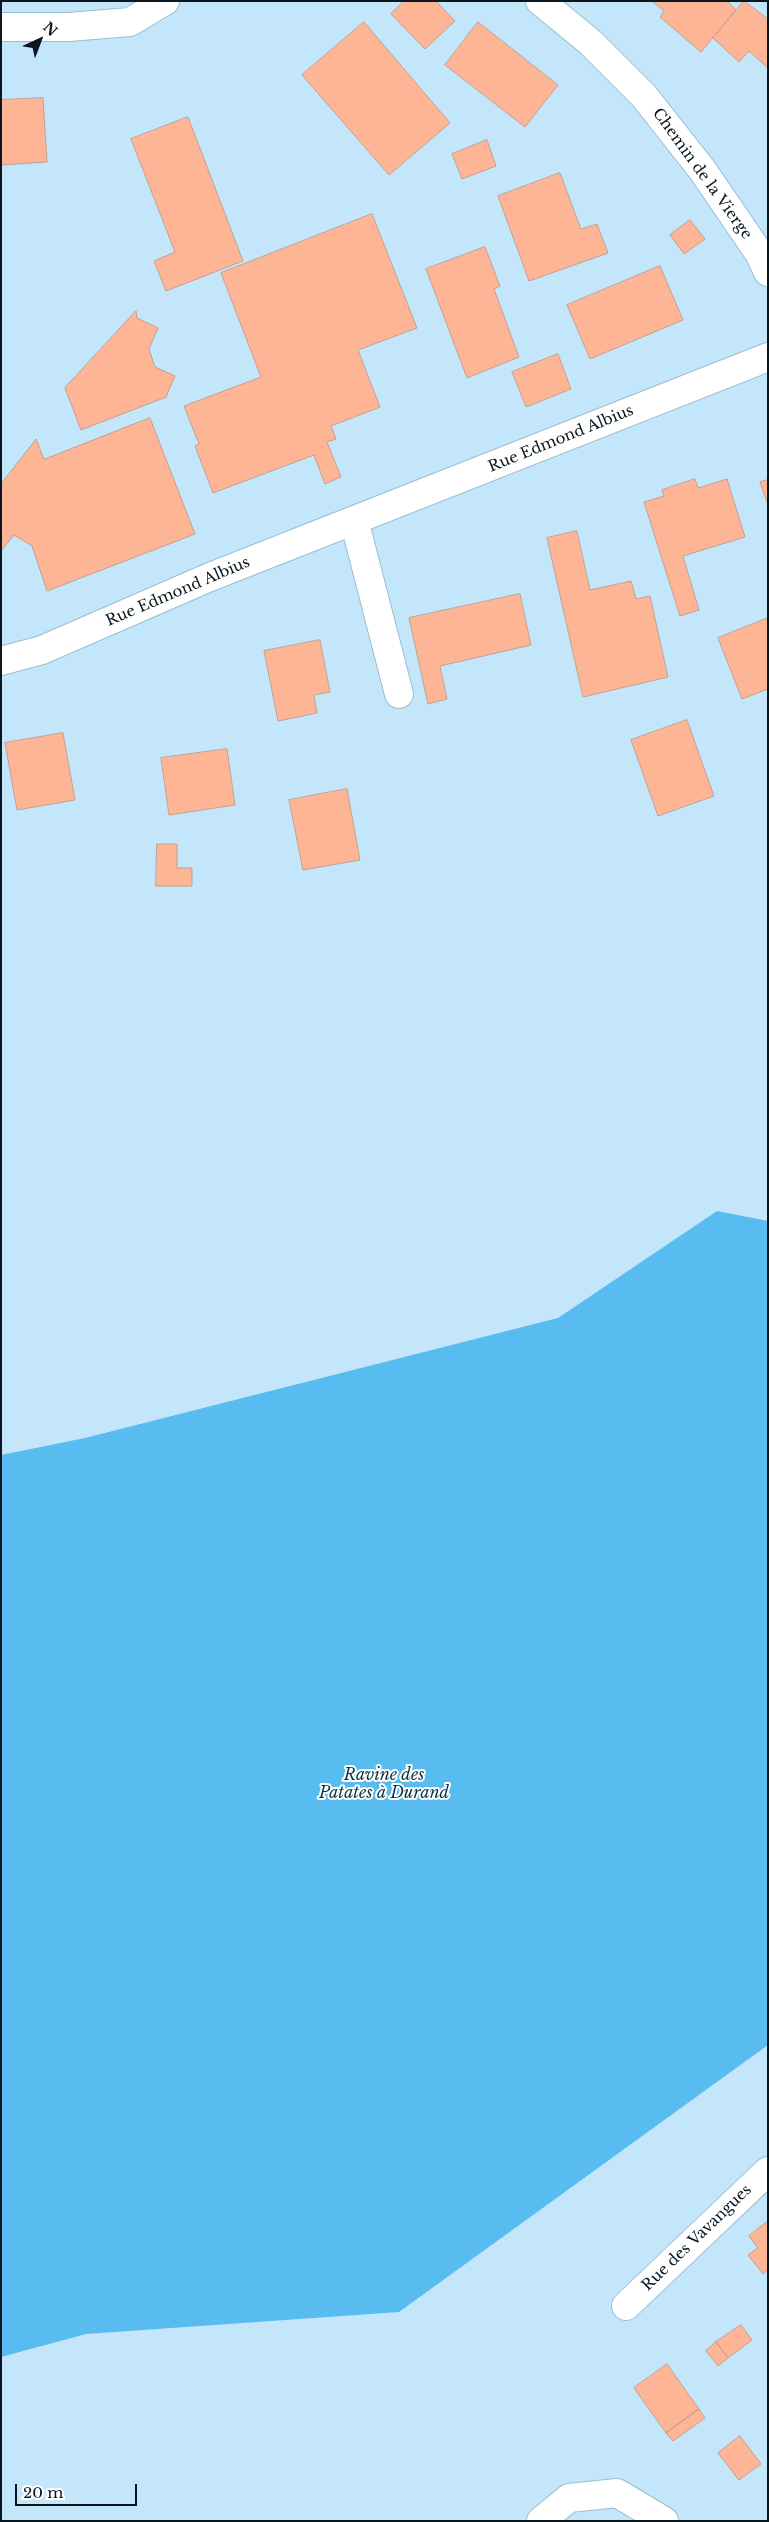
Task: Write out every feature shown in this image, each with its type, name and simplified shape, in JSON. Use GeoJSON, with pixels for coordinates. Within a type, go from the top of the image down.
{"type":"FeatureCollection","features":[{"type":"Feature","properties":{"kind":"street"},"geometry":{"type":"LineString","coordinates":[[1,27],[69,27],[130,22],[165,1]]}},
{"type":"Feature","properties":{"kind":"street","name":"Chemin de la Vierge"},"geometry":{"type":"LineString","coordinates":[[540,1],[590,42],[644,96],[703,171],[759,253],[768,272]]}},
{"type":"Feature","properties":{"kind":"street","name":"Rue Edmond Albius"},"geometry":{"type":"LineString","coordinates":[[1,661],[42,650],[210,578],[768,357]]}},
{"type":"Feature","properties":{"kind":"street"},"geometry":{"type":"LineString","coordinates":[[354,520],[400,694]]}},
{"type":"Feature","properties":{"kind":"street","name":"Rue des Vavangues"},"geometry":{"type":"LineString","coordinates":[[626,2306],[768,2171]]}},
{"type":"Feature","properties":{"kind":"street"},"geometry":{"type":"LineString","coordinates":[[541,2521],[570,2498],[618,2493],[664,2521]]}},
{"type":"Feature","properties":{"kind":"water","name":"Ravine des Patates à Durand"},"geometry":{"type":"Polygon","coordinates":[[[717,1211],[768,1221],[768,2045],[399,2312],[86,2334],[1,2357],[1,1455],[85,1438],[558,1318],[717,1211]]]}},
{"type":"Feature","properties":{"kind":"building"},"geometry":{"type":"Polygon","coordinates":[[[404,1],[436,1],[455,21],[425,49],[391,14],[404,1]]]}},
{"type":"Feature","properties":{"kind":"building"},"geometry":{"type":"Polygon","coordinates":[[[652,1],[727,1],[736,10],[701,52],[660,17],[664,11],[652,1]]]}},
{"type":"Feature","properties":{"kind":"building"},"geometry":{"type":"Polygon","coordinates":[[[744,1],[768,19],[768,68],[749,51],[739,62],[713,38],[744,1]]]}},
{"type":"Feature","properties":{"kind":"building"},"geometry":{"type":"Polygon","coordinates":[[[364,22],[450,123],[389,175],[302,75],[364,22]]]}},
{"type":"Feature","properties":{"kind":"building"},"geometry":{"type":"Polygon","coordinates":[[[478,22],[558,85],[525,127],[445,65],[478,22]]]}},
{"type":"Feature","properties":{"kind":"building"},"geometry":{"type":"Polygon","coordinates":[[[43,98],[47,162],[1,165],[1,100],[43,98]]]}},
{"type":"Feature","properties":{"kind":"building"},"geometry":{"type":"Polygon","coordinates":[[[188,117],[243,261],[166,291],[154,261],[175,252],[131,139],[188,117]]]}},
{"type":"Feature","properties":{"kind":"building"},"geometry":{"type":"Polygon","coordinates":[[[487,140],[496,166],[462,179],[452,154],[487,140]]]}},
{"type":"Feature","properties":{"kind":"building"},"geometry":{"type":"Polygon","coordinates":[[[560,173],[581,229],[597,224],[608,253],[529,281],[498,196],[560,173]]]}},
{"type":"Feature","properties":{"kind":"building"},"geometry":{"type":"Polygon","coordinates":[[[372,214],[417,328],[358,350],[380,407],[331,426],[336,439],[327,442],[341,477],[325,484],[314,455],[213,493],[195,446],[199,444],[184,406],[261,377],[221,273],[372,214]]]}},
{"type":"Feature","properties":{"kind":"building"},"geometry":{"type":"Polygon","coordinates":[[[690,220],[705,239],[684,254],[670,235],[690,220]]]}},
{"type":"Feature","properties":{"kind":"building"},"geometry":{"type":"Polygon","coordinates":[[[485,247],[500,286],[494,289],[519,357],[467,378],[426,269],[485,247]]]}},
{"type":"Feature","properties":{"kind":"building"},"geometry":{"type":"Polygon","coordinates":[[[660,266],[683,320],[590,359],[567,305],[660,266]]]}},
{"type":"Feature","properties":{"kind":"building"},"geometry":{"type":"Polygon","coordinates":[[[136,311],[137,318],[158,328],[149,349],[155,367],[175,376],[166,397],[81,430],[65,388],[136,311]]]}},
{"type":"Feature","properties":{"kind":"building"},"geometry":{"type":"Polygon","coordinates":[[[558,354],[571,389],[526,407],[512,372],[558,354]]]}},
{"type":"Feature","properties":{"kind":"building"},"geometry":{"type":"Polygon","coordinates":[[[150,418],[195,534],[47,591],[32,546],[14,535],[1,551],[1,484],[36,439],[44,459],[150,418]]]}},
{"type":"Feature","properties":{"kind":"building"},"geometry":{"type":"Polygon","coordinates":[[[695,479],[698,488],[727,479],[745,537],[683,556],[699,610],[680,616],[644,502],[664,496],[662,490],[695,479]]]}},
{"type":"Feature","properties":{"kind":"building"},"geometry":{"type":"Polygon","coordinates":[[[768,480],[768,505],[760,482],[768,480]]]}},
{"type":"Feature","properties":{"kind":"building"},"geometry":{"type":"Polygon","coordinates":[[[577,531],[590,590],[631,581],[636,599],[650,596],[668,677],[583,697],[547,538],[577,531]]]}},
{"type":"Feature","properties":{"kind":"building"},"geometry":{"type":"Polygon","coordinates":[[[520,594],[531,645],[440,666],[447,699],[428,704],[409,618],[520,594]]]}},
{"type":"Feature","properties":{"kind":"building"},"geometry":{"type":"Polygon","coordinates":[[[768,618],[768,689],[742,699],[718,638],[768,618]]]}},
{"type":"Feature","properties":{"kind":"building"},"geometry":{"type":"Polygon","coordinates":[[[320,640],[330,692],[314,695],[317,713],[278,721],[264,651],[320,640]]]}},
{"type":"Feature","properties":{"kind":"building"},"geometry":{"type":"Polygon","coordinates":[[[687,720],[714,796],[658,816],[631,740],[687,720]]]}},
{"type":"Feature","properties":{"kind":"building"},"geometry":{"type":"Polygon","coordinates":[[[63,733],[75,800],[17,810],[5,743],[63,733]]]}},
{"type":"Feature","properties":{"kind":"building"},"geometry":{"type":"Polygon","coordinates":[[[227,749],[235,805],[169,815],[161,758],[227,749]]]}},
{"type":"Feature","properties":{"kind":"building"},"geometry":{"type":"Polygon","coordinates":[[[347,789],[360,860],[303,870],[289,800],[347,789]]]}},
{"type":"Feature","properties":{"kind":"building"},"geometry":{"type":"Polygon","coordinates":[[[157,844],[177,844],[177,868],[192,868],[192,886],[156,886],[157,844]]]}},
{"type":"Feature","properties":{"kind":"building"},"geometry":{"type":"Polygon","coordinates":[[[768,2221],[768,2270],[763,2274],[748,2255],[758,2248],[749,2236],[768,2221]]]}},
{"type":"Feature","properties":{"kind":"building"},"geometry":{"type":"Polygon","coordinates":[[[741,2325],[752,2340],[728,2358],[716,2342],[741,2325]]]}},
{"type":"Feature","properties":{"kind":"building"},"geometry":{"type":"Polygon","coordinates":[[[716,2342],[728,2358],[718,2366],[706,2351],[716,2342]]]}},
{"type":"Feature","properties":{"kind":"building"},"geometry":{"type":"Polygon","coordinates":[[[667,2364],[699,2409],[666,2433],[634,2388],[667,2364]]]}},
{"type":"Feature","properties":{"kind":"building"},"geometry":{"type":"Polygon","coordinates":[[[699,2409],[705,2418],[673,2441],[666,2433],[699,2409]]]}},
{"type":"Feature","properties":{"kind":"building"},"geometry":{"type":"Polygon","coordinates":[[[740,2436],[761,2464],[739,2480],[718,2453],[740,2436]]]}}]}
